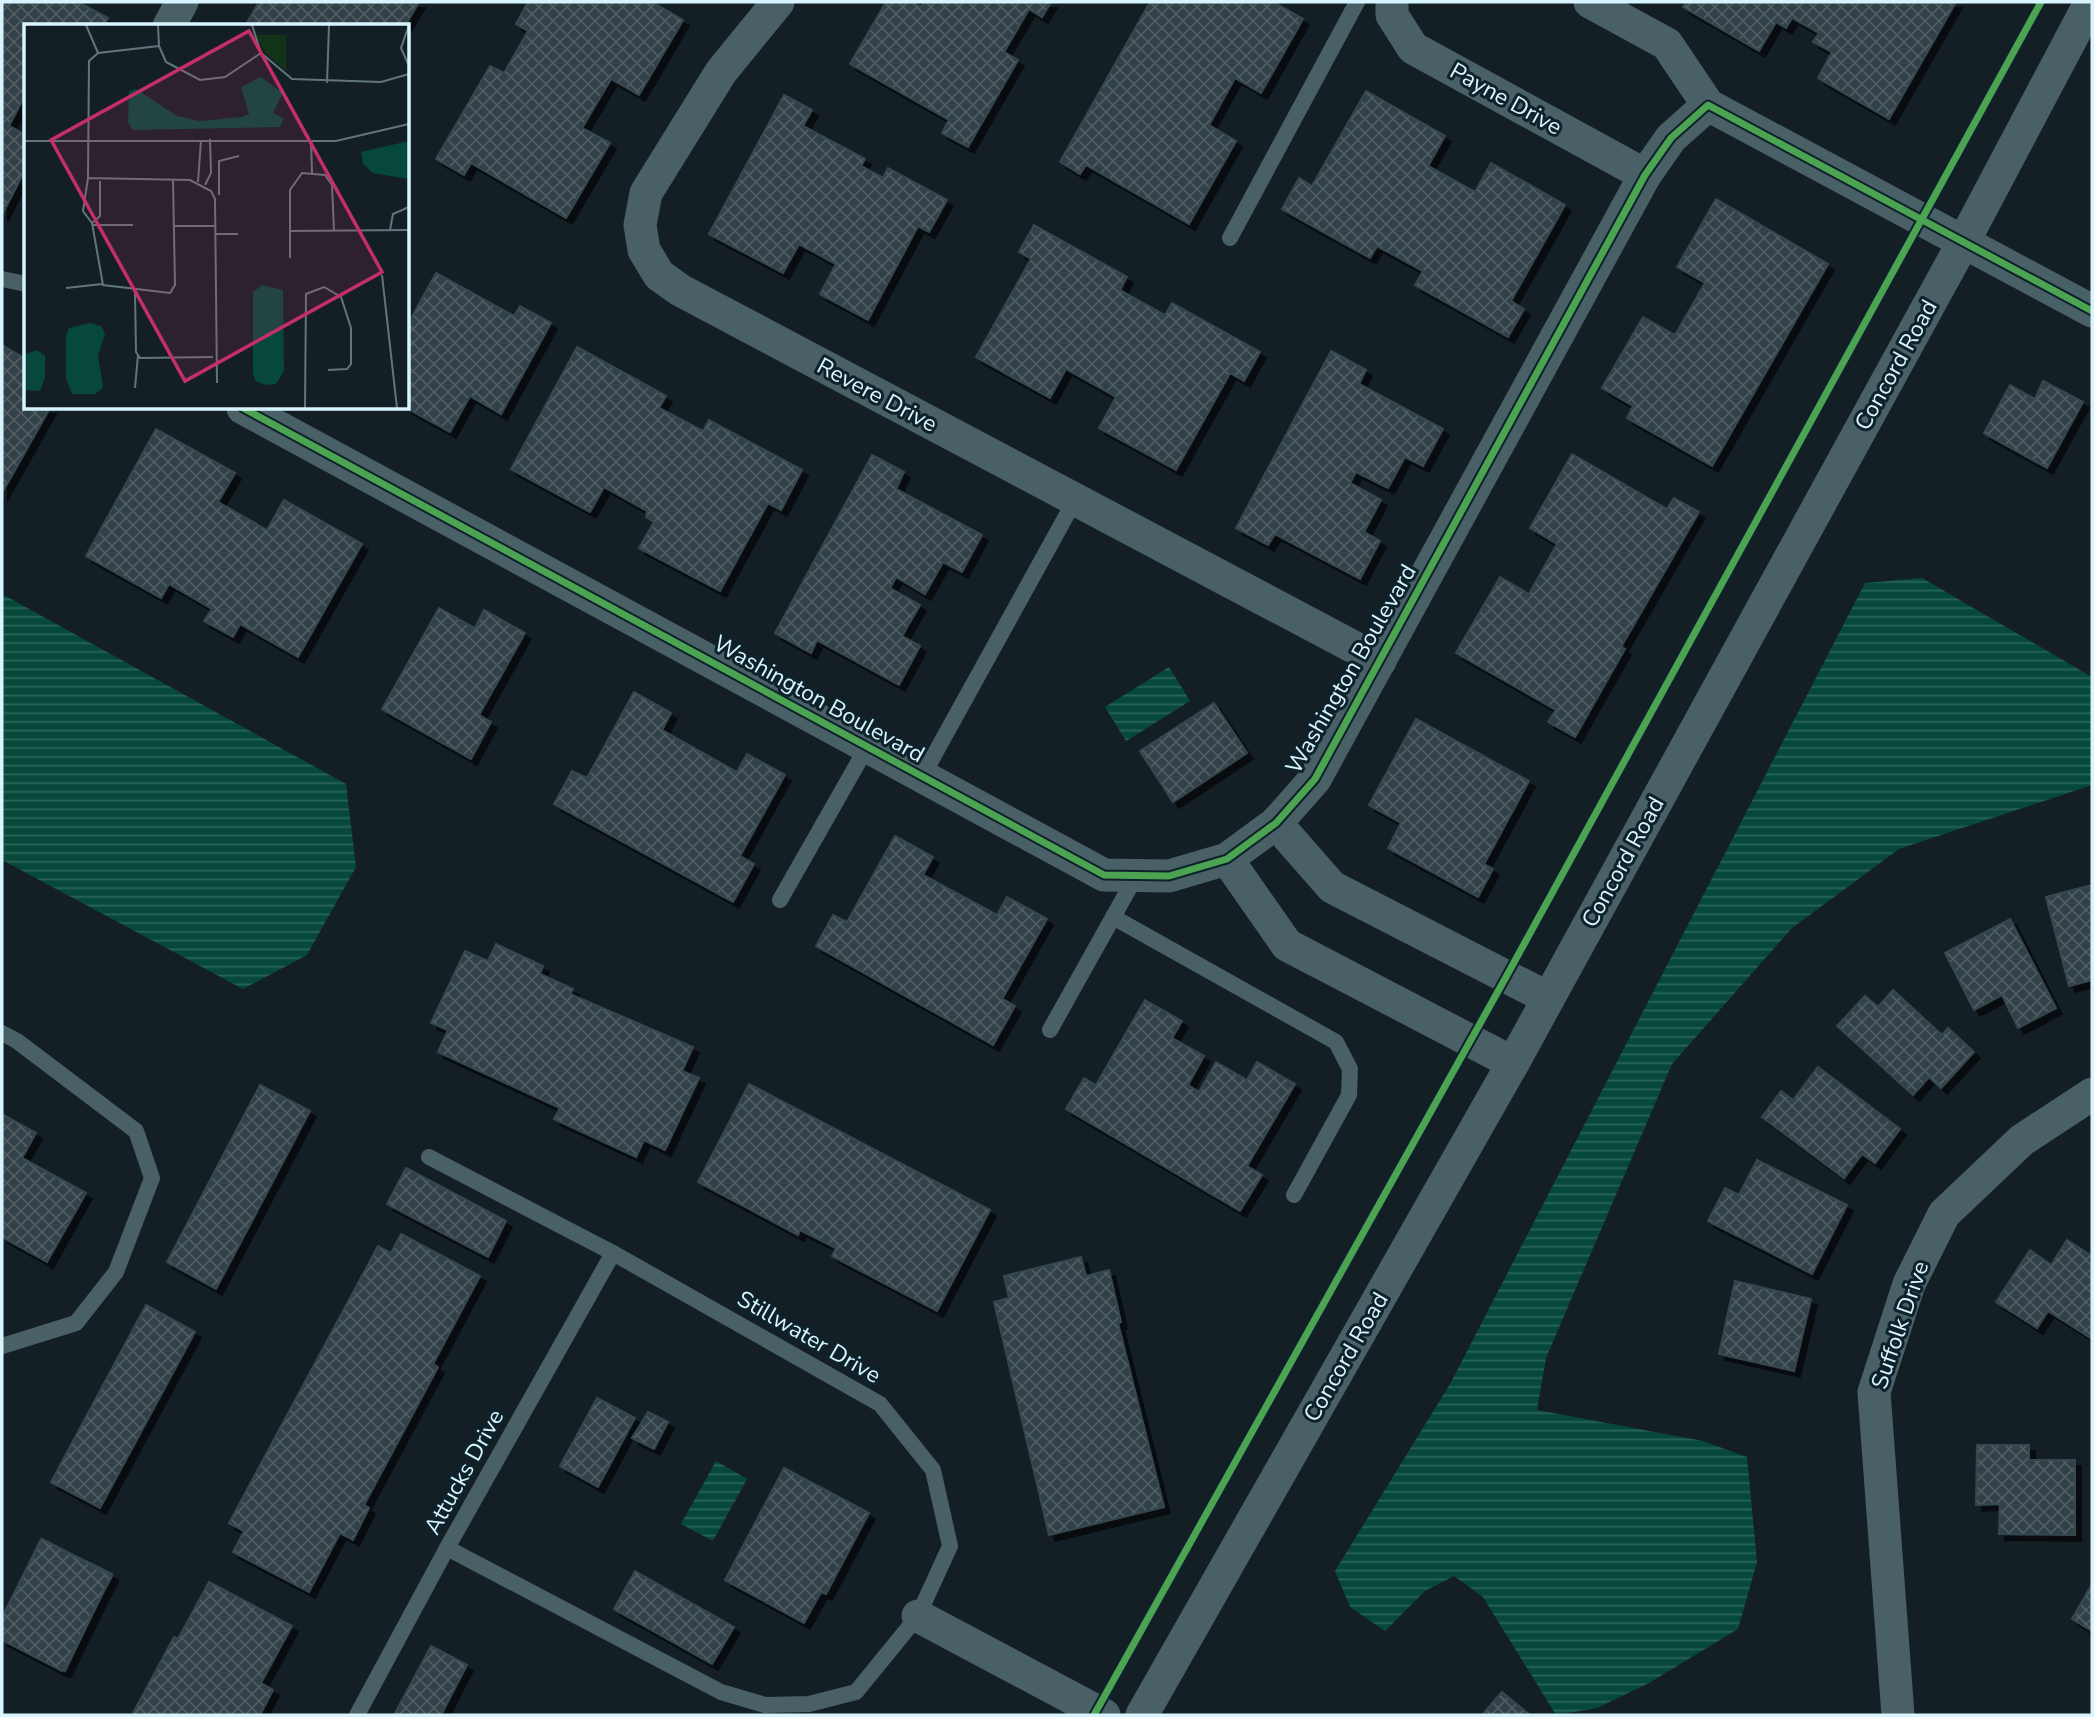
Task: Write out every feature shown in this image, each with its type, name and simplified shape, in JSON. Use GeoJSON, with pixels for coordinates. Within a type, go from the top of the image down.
{"type":"FeatureCollection","features":[{"type":"Feature","properties":{"kind":"street"},"geometry":{"type":"LineString","coordinates":[[170,24],[183,2]]}},
{"type":"Feature","properties":{"kind":"street","name":"Revere Drive"},"geometry":{"type":"LineString","coordinates":[[778,2],[721,72],[646,193],[639,225],[644,250],[659,275],[680,290],[1380,661]]}},
{"type":"Feature","properties":{"kind":"street","name":"Payne Drive"},"geometry":{"type":"LineString","coordinates":[[1392,2],[1391,15],[1413,48],[1645,175]]}},
{"type":"Feature","properties":{"kind":"street"},"geometry":{"type":"LineString","coordinates":[[1590,2],[1667,44],[1708,105],[2092,311]]}},
{"type":"Feature","properties":{"kind":"street","name":"Concord Road"},"geometry":{"type":"LineString","coordinates":[[1142,1715],[1513,1063],[1964,241],[2090,2]]}},
{"type":"Feature","properties":{"kind":"street","name":"Washington Boulevard"},"geometry":{"type":"LineString","coordinates":[[247,410],[1104,875],[1169,876],[1227,859],[1276,823],[1315,779],[1645,175],[1671,138],[1708,105]]}},
{"type":"Feature","properties":{"kind":"street"},"geometry":{"type":"LineString","coordinates":[[1276,823],[1332,887],[1548,998]]}},
{"type":"Feature","properties":{"kind":"street"},"geometry":{"type":"LineString","coordinates":[[1227,859],[1287,945],[1513,1063]]}},
{"type":"Feature","properties":{"kind":"street","name":"Suffolk Drive"},"geometry":{"type":"LineString","coordinates":[[1898,1715],[1874,1392],[1909,1283],[1944,1214],[2022,1140],[2092,1094]]}},
{"type":"Feature","properties":{"kind":"street"},"geometry":{"type":"LineString","coordinates":[[918,1616],[1104,1715]]}},
{"type":"Feature","properties":{"kind":"lane"},"geometry":{"type":"LineString","coordinates":[[1230,237],[1357,2]]}},
{"type":"Feature","properties":{"kind":"lane"},"geometry":{"type":"LineString","coordinates":[[2,279],[24,284]]}},
{"type":"Feature","properties":{"kind":"lane"},"geometry":{"type":"LineString","coordinates":[[922,777],[1075,500]]}},
{"type":"Feature","properties":{"kind":"lane"},"geometry":{"type":"LineString","coordinates":[[780,900],[867,747]]}},
{"type":"Feature","properties":{"kind":"lane"},"geometry":{"type":"LineString","coordinates":[[1050,1030],[1136,876]]}},
{"type":"Feature","properties":{"kind":"lane"},"geometry":{"type":"LineString","coordinates":[[1113,917],[1336,1042],[1350,1069],[1349,1095],[1294,1195]]}},
{"type":"Feature","properties":{"kind":"lane"},"geometry":{"type":"LineString","coordinates":[[2,1033],[17,1041],[136,1131],[152,1178],[116,1272],[76,1323],[2,1346]]}},
{"type":"Feature","properties":{"kind":"lane","name":"Stillwater Drive"},"geometry":{"type":"LineString","coordinates":[[429,1157],[613,1253],[880,1404],[933,1470],[950,1546],[918,1616],[856,1692],[809,1704],[765,1705],[721,1692],[447,1548]]}},
{"type":"Feature","properties":{"kind":"lane","name":"Attucks Drive"},"geometry":{"type":"LineString","coordinates":[[357,1715],[447,1548],[613,1253]]}},
{"type":"Feature","properties":{"kind":"shaded area"},"geometry":{"type":"Polygon","coordinates":[[[1922,578],[2092,677],[2092,785],[1899,849],[1792,928],[1672,1064],[1546,1358],[1537,1410],[1703,1441],[1747,1457],[1757,1562],[1738,1629],[1649,1683],[1597,1708],[1556,1715],[1483,1597],[1454,1576],[1425,1591],[1385,1631],[1350,1607],[1335,1571],[1450,1384],[1865,583],[1922,578]]]}},
{"type":"Feature","properties":{"kind":"shaded area"},"geometry":{"type":"Polygon","coordinates":[[[2,594],[346,784],[356,867],[307,955],[243,989],[2,860],[2,594]]]}},
{"type":"Feature","properties":{"kind":"shaded area"},"geometry":{"type":"Polygon","coordinates":[[[1169,667],[1190,701],[1126,741],[1105,707],[1169,667]]]}},
{"type":"Feature","properties":{"kind":"shaded area"},"geometry":{"type":"Polygon","coordinates":[[[716,1461],[747,1479],[713,1541],[681,1524],[716,1461]]]}},
{"type":"Feature","properties":{"kind":"building"},"geometry":{"type":"Polygon","coordinates":[[[2,2],[78,2],[108,18],[105,24],[24,24],[24,97],[9,126],[24,134],[24,172],[2,215],[2,2]]]}},
{"type":"Feature","properties":{"kind":"building"},"geometry":{"type":"Polygon","coordinates":[[[259,2],[419,2],[406,24],[246,24],[259,2]]]}},
{"type":"Feature","properties":{"kind":"building"},"geometry":{"type":"Polygon","coordinates":[[[528,2],[652,2],[683,20],[639,95],[611,79],[582,128],[610,143],[566,218],[471,163],[464,175],[436,159],[490,66],[504,73],[528,31],[516,24],[528,2]]]}},
{"type":"Feature","properties":{"kind":"building"},"geometry":{"type":"Polygon","coordinates":[[[886,2],[912,2],[921,7],[924,2],[1051,2],[1042,17],[1029,9],[1004,52],[1018,60],[968,147],[942,133],[949,120],[850,64],[886,2]]]}},
{"type":"Feature","properties":{"kind":"building"},"geometry":{"type":"Polygon","coordinates":[[[1150,2],[1273,2],[1303,19],[1261,93],[1235,78],[1209,125],[1236,141],[1189,224],[1086,165],[1080,174],[1060,162],[1150,2]]]}},
{"type":"Feature","properties":{"kind":"building"},"geometry":{"type":"Polygon","coordinates":[[[1686,2],[1956,2],[1889,119],[1818,78],[1832,52],[1813,42],[1819,33],[1792,18],[1786,28],[1776,22],[1759,51],[1683,7],[1686,2]]]}},
{"type":"Feature","properties":{"kind":"building"},"geometry":{"type":"Polygon","coordinates":[[[1366,91],[1445,136],[1428,166],[1475,192],[1491,163],[1565,205],[1511,301],[1524,309],[1508,337],[1415,285],[1423,271],[1377,246],[1370,258],[1282,209],[1299,178],[1312,186],[1366,91]]]}},
{"type":"Feature","properties":{"kind":"building"},"geometry":{"type":"Polygon","coordinates":[[[784,95],[812,110],[803,126],[865,159],[861,166],[883,178],[888,168],[947,200],[929,232],[918,226],[868,320],[820,294],[836,264],[799,244],[783,273],[709,234],[784,95]]]}},
{"type":"Feature","properties":{"kind":"building"},"geometry":{"type":"Polygon","coordinates":[[[1716,199],[1828,264],[1712,466],[1627,418],[1633,406],[1602,388],[1643,317],[1675,335],[1705,283],[1677,267],[1716,199]]]}},
{"type":"Feature","properties":{"kind":"building"},"geometry":{"type":"Polygon","coordinates":[[[1034,225],[1127,277],[1120,290],[1165,315],[1172,303],[1260,352],[1244,381],[1230,373],[1176,470],[1099,428],[1116,397],[1066,369],[1050,398],[976,357],[1031,259],[1019,252],[1034,225]]]}},
{"type":"Feature","properties":{"kind":"building"},"geometry":{"type":"Polygon","coordinates":[[[436,273],[514,316],[520,306],[551,323],[501,414],[470,396],[450,432],[410,410],[410,320],[436,273]]]}},
{"type":"Feature","properties":{"kind":"building"},"geometry":{"type":"Polygon","coordinates":[[[2,345],[24,358],[24,410],[49,410],[2,493],[2,345]]]}},
{"type":"Feature","properties":{"kind":"building"},"geometry":{"type":"Polygon","coordinates":[[[577,347],[666,396],[659,408],[703,431],[709,420],[802,470],[781,510],[768,503],[720,591],[639,548],[654,522],[646,517],[647,511],[604,487],[590,512],[511,469],[577,347]]]}},
{"type":"Feature","properties":{"kind":"building"},"geometry":{"type":"Polygon","coordinates":[[[1331,351],[1366,370],[1359,384],[1443,429],[1423,466],[1405,457],[1388,488],[1356,472],[1350,483],[1381,500],[1364,532],[1380,541],[1360,579],[1275,534],[1268,545],[1236,528],[1331,351]]]}},
{"type":"Feature","properties":{"kind":"building"},"geometry":{"type":"Polygon","coordinates":[[[2043,381],[2083,402],[2047,468],[1984,433],[2010,385],[2035,399],[2043,381]]]}},
{"type":"Feature","properties":{"kind":"building"},"geometry":{"type":"Polygon","coordinates":[[[156,429],[235,473],[218,502],[267,530],[284,500],[362,544],[298,657],[240,624],[233,637],[204,621],[212,609],[169,584],[161,598],[86,556],[156,429]]]}},
{"type":"Feature","properties":{"kind":"building"},"geometry":{"type":"Polygon","coordinates":[[[1572,454],[1667,509],[1674,498],[1699,512],[1621,647],[1625,649],[1575,737],[1548,722],[1556,710],[1456,653],[1500,577],[1529,594],[1557,544],[1530,528],[1572,454]]]}},
{"type":"Feature","properties":{"kind":"building"},"geometry":{"type":"Polygon","coordinates":[[[872,455],[904,472],[896,489],[982,535],[962,572],[943,562],[925,594],[896,577],[890,588],[920,605],[902,636],[920,646],[899,685],[817,640],[811,653],[775,633],[872,455]]]}},
{"type":"Feature","properties":{"kind":"building"},"geometry":{"type":"Polygon","coordinates":[[[439,608],[475,628],[484,610],[525,633],[479,715],[491,722],[471,759],[382,709],[439,608]]]}},
{"type":"Feature","properties":{"kind":"building"},"geometry":{"type":"Polygon","coordinates":[[[634,692],[671,713],[662,730],[737,772],[747,754],[785,775],[740,856],[754,864],[733,902],[554,804],[572,771],[587,778],[634,692]]]}},
{"type":"Feature","properties":{"kind":"building"},"geometry":{"type":"Polygon","coordinates":[[[1214,703],[1247,753],[1173,802],[1140,751],[1214,703]]]}},
{"type":"Feature","properties":{"kind":"building"},"geometry":{"type":"Polygon","coordinates":[[[1416,719],[1529,781],[1484,864],[1493,869],[1478,897],[1388,848],[1401,823],[1369,805],[1416,719]]]}},
{"type":"Feature","properties":{"kind":"building"},"geometry":{"type":"Polygon","coordinates":[[[895,836],[933,857],[923,875],[997,915],[1007,897],[1047,919],[1002,999],[1015,1006],[993,1045],[816,946],[833,915],[847,922],[895,836]]]}},
{"type":"Feature","properties":{"kind":"building"},"geometry":{"type":"Polygon","coordinates":[[[2092,885],[2092,980],[2069,986],[2046,897],[2092,885]]]}},
{"type":"Feature","properties":{"kind":"building"},"geometry":{"type":"Polygon","coordinates":[[[2010,919],[2056,1008],[2018,1028],[2002,995],[1974,1010],[1945,953],[2010,919]]]}},
{"type":"Feature","properties":{"kind":"building"},"geometry":{"type":"Polygon","coordinates":[[[496,944],[543,966],[540,974],[573,989],[570,994],[693,1047],[682,1071],[699,1078],[665,1150],[644,1140],[636,1157],[554,1119],[560,1108],[438,1052],[448,1030],[431,1023],[465,951],[488,961],[496,944]]]}},
{"type":"Feature","properties":{"kind":"building"},"geometry":{"type":"Polygon","coordinates":[[[1893,990],[1942,1035],[1948,1028],[1974,1052],[1941,1088],[1929,1077],[1913,1095],[1837,1026],[1865,996],[1878,1007],[1893,990]]]}},
{"type":"Feature","properties":{"kind":"building"},"geometry":{"type":"Polygon","coordinates":[[[1145,1000],[1182,1021],[1172,1038],[1204,1056],[1188,1085],[1199,1092],[1216,1062],[1247,1080],[1257,1062],[1295,1084],[1247,1166],[1262,1175],[1240,1211],[1066,1109],[1084,1078],[1096,1085],[1145,1000]]]}},
{"type":"Feature","properties":{"kind":"building"},"geometry":{"type":"Polygon","coordinates":[[[1818,1067],[1900,1129],[1875,1163],[1862,1154],[1844,1178],[1762,1117],[1781,1091],[1793,1100],[1818,1067]]]}},
{"type":"Feature","properties":{"kind":"building"},"geometry":{"type":"Polygon","coordinates":[[[749,1084],[990,1210],[937,1311],[832,1256],[836,1248],[800,1230],[798,1235],[698,1182],[749,1084]]]}},
{"type":"Feature","properties":{"kind":"building"},"geometry":{"type":"Polygon","coordinates":[[[260,1085],[310,1111],[216,1289],[167,1262],[260,1085]]]}},
{"type":"Feature","properties":{"kind":"building"},"geometry":{"type":"Polygon","coordinates":[[[2,1114],[36,1133],[22,1158],[86,1193],[47,1262],[2,1237],[2,1114]]]}},
{"type":"Feature","properties":{"kind":"building"},"geometry":{"type":"Polygon","coordinates":[[[1757,1160],[1847,1205],[1812,1274],[1708,1221],[1725,1188],[1739,1195],[1757,1160]]]}},
{"type":"Feature","properties":{"kind":"building"},"geometry":{"type":"Polygon","coordinates":[[[406,1168],[506,1221],[488,1257],[387,1204],[406,1168]]]}},
{"type":"Feature","properties":{"kind":"building"},"geometry":{"type":"Polygon","coordinates":[[[401,1234],[480,1276],[433,1364],[438,1367],[364,1505],[369,1508],[353,1540],[340,1533],[309,1592],[233,1552],[244,1531],[229,1523],[378,1246],[391,1253],[401,1234]]]}},
{"type":"Feature","properties":{"kind":"building"},"geometry":{"type":"Polygon","coordinates":[[[2067,1240],[2092,1256],[2092,1339],[2048,1311],[2037,1328],[1996,1302],[2030,1250],[2051,1265],[2067,1240]]]}},
{"type":"Feature","properties":{"kind":"building"},"geometry":{"type":"Polygon","coordinates":[[[1081,1257],[1086,1276],[1109,1270],[1121,1322],[1118,1323],[1164,1507],[1049,1535],[994,1302],[1009,1298],[1004,1276],[1081,1257]]]}},
{"type":"Feature","properties":{"kind":"building"},"geometry":{"type":"Polygon","coordinates":[[[1735,1281],[1811,1299],[1794,1371],[1719,1354],[1735,1281]]]}},
{"type":"Feature","properties":{"kind":"building"},"geometry":{"type":"Polygon","coordinates":[[[146,1305],[195,1332],[100,1508],[51,1482],[146,1305]]]}},
{"type":"Feature","properties":{"kind":"building"},"geometry":{"type":"Polygon","coordinates":[[[597,1398],[635,1418],[598,1487],[560,1466],[597,1398]]]}},
{"type":"Feature","properties":{"kind":"building"},"geometry":{"type":"Polygon","coordinates":[[[648,1412],[668,1422],[654,1449],[632,1438],[648,1412]]]}},
{"type":"Feature","properties":{"kind":"building"},"geometry":{"type":"Polygon","coordinates":[[[1977,1445],[2029,1445],[2029,1460],[2075,1460],[2075,1535],[1999,1534],[2000,1504],[1976,1505],[1977,1445]]]}},
{"type":"Feature","properties":{"kind":"building"},"geometry":{"type":"Polygon","coordinates":[[[784,1468],[869,1513],[826,1594],[821,1592],[804,1623],[725,1580],[784,1468]]]}},
{"type":"Feature","properties":{"kind":"building"},"geometry":{"type":"Polygon","coordinates":[[[41,1539],[112,1574],[65,1671],[2,1640],[2,1618],[41,1539]]]}},
{"type":"Feature","properties":{"kind":"building"},"geometry":{"type":"Polygon","coordinates":[[[42,1539],[112,1576],[62,1671],[2,1640],[2,1617],[42,1539]]]}},
{"type":"Feature","properties":{"kind":"building"},"geometry":{"type":"Polygon","coordinates":[[[635,1571],[734,1627],[712,1664],[614,1609],[635,1571]]]}},
{"type":"Feature","properties":{"kind":"building"},"geometry":{"type":"Polygon","coordinates":[[[209,1582],[292,1626],[261,1683],[273,1690],[260,1715],[132,1715],[174,1637],[178,1639],[209,1582]]]}},
{"type":"Feature","properties":{"kind":"building"},"geometry":{"type":"Polygon","coordinates":[[[2092,1584],[2092,1631],[2072,1619],[2092,1584]]]}},
{"type":"Feature","properties":{"kind":"building"},"geometry":{"type":"Polygon","coordinates":[[[431,1646],[467,1665],[441,1715],[394,1715],[431,1646]]]}},
{"type":"Feature","properties":{"kind":"building"},"geometry":{"type":"Polygon","coordinates":[[[1502,1692],[1530,1715],[1482,1715],[1502,1692]]]}},
{"type":"Feature","properties":{"kind":"cycle path"},"geometry":{"type":"LineString","coordinates":[[1094,1715],[1506,977],[2041,2]]}},
{"type":"Feature","properties":{"kind":"cycle path"},"geometry":{"type":"LineString","coordinates":[[247,410],[1104,875],[1169,876],[1227,859],[1276,823],[1315,779],[1645,175],[1671,138],[1708,105],[2092,311]]}}]}
